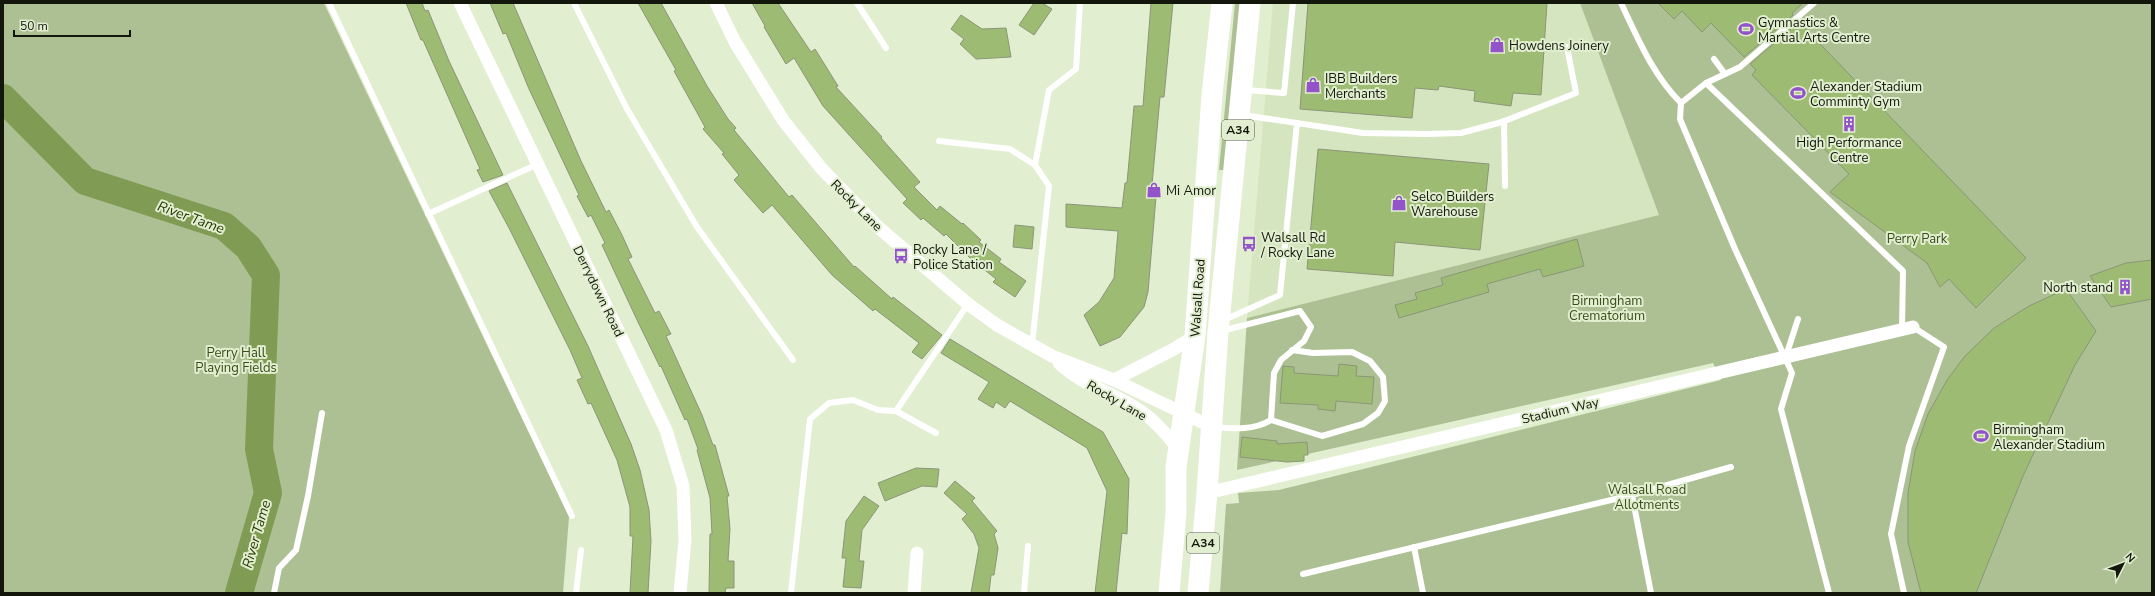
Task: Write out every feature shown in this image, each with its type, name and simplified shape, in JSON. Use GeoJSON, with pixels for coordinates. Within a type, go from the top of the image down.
{"type":"FeatureCollection","features":[{"type":"Feature","properties":{"kind":"highway","name":"Walsall Road"},"geometry":{"type":"LineString","coordinates":[[1169,593],[1176,513],[1178,449],[1195,336],[1212,95],[1222,3]]}},
{"type":"Feature","properties":{"kind":"highway","name":"Walsall Road"},"geometry":{"type":"LineString","coordinates":[[1198,593],[1219,327],[1250,3]]}},
{"type":"Feature","properties":{"kind":"highway"},"geometry":{"type":"LineString","coordinates":[[1176,513],[1191,498],[1207,493]]}},
{"type":"Feature","properties":{"kind":"street","name":"Derrydown Road"},"geometry":{"type":"LineString","coordinates":[[460,3],[666,430],[683,486],[685,540],[680,593]]}},
{"type":"Feature","properties":{"kind":"street","name":"Rocky Lane"},"geometry":{"type":"LineString","coordinates":[[716,3],[735,42],[783,120],[821,168],[878,227],[968,304],[997,325],[1052,356],[1114,380],[1212,427]]}},
{"type":"Feature","properties":{"kind":"street","name":"Stadium Way"},"geometry":{"type":"LineString","coordinates":[[1207,493],[1908,328]]}},
{"type":"Feature","properties":{"kind":"street","name":"Rocky Lane"},"geometry":{"type":"LineString","coordinates":[[1114,380],[1174,349],[1195,336]]}},
{"type":"Feature","properties":{"kind":"street","name":"Rocky Lane"},"geometry":{"type":"LineString","coordinates":[[1052,356],[1065,370],[1137,408],[1166,433],[1178,449]]}},
{"type":"Feature","properties":{"kind":"street"},"geometry":{"type":"LineString","coordinates":[[914,593],[917,553]]}},
{"type":"Feature","properties":{"kind":"lane"},"geometry":{"type":"LineString","coordinates":[[329,3],[572,516]]}},
{"type":"Feature","properties":{"kind":"lane"},"geometry":{"type":"LineString","coordinates":[[574,3],[627,109],[697,227],[793,360]]}},
{"type":"Feature","properties":{"kind":"lane"},"geometry":{"type":"LineString","coordinates":[[857,3],[886,48]]}},
{"type":"Feature","properties":{"kind":"lane"},"geometry":{"type":"LineString","coordinates":[[1035,165],[1050,90],[1076,69],[1080,3]]}},
{"type":"Feature","properties":{"kind":"lane"},"geometry":{"type":"LineString","coordinates":[[1241,90],[1284,93],[1293,3]]}},
{"type":"Feature","properties":{"kind":"lane"},"geometry":{"type":"LineString","coordinates":[[1621,3],[1646,57],[1666,89],[1681,103]]}},
{"type":"Feature","properties":{"kind":"lane"},"geometry":{"type":"LineString","coordinates":[[1814,3],[1740,67],[1706,82],[1681,103],[1680,119],[1735,249],[1792,373],[1781,409],[1828,593]]}},
{"type":"Feature","properties":{"kind":"lane"},"geometry":{"type":"LineString","coordinates":[[1239,114],[1363,133],[1461,133],[1504,121],[1576,93],[1567,47]]}},
{"type":"Feature","properties":{"kind":"lane"},"geometry":{"type":"LineString","coordinates":[[1714,59],[1725,74]]}},
{"type":"Feature","properties":{"kind":"lane"},"geometry":{"type":"LineString","coordinates":[[1706,82],[1903,270],[1908,328],[1944,346],[1909,446],[1891,534],[1904,593]]}},
{"type":"Feature","properties":{"kind":"lane"},"geometry":{"type":"LineString","coordinates":[[1504,121],[1505,186]]}},
{"type":"Feature","properties":{"kind":"lane"},"geometry":{"type":"LineString","coordinates":[[1219,327],[1280,295],[1297,123]]}},
{"type":"Feature","properties":{"kind":"lane"},"geometry":{"type":"LineString","coordinates":[[939,141],[1010,149],[1035,165],[1049,186],[1032,345]]}},
{"type":"Feature","properties":{"kind":"lane"},"geometry":{"type":"LineString","coordinates":[[428,214],[538,164]]}},
{"type":"Feature","properties":{"kind":"lane"},"geometry":{"type":"LineString","coordinates":[[896,411],[968,304]]}},
{"type":"Feature","properties":{"kind":"lane"},"geometry":{"type":"LineString","coordinates":[[1219,327],[1300,311],[1311,327],[1304,341],[1281,360],[1274,373],[1271,420]]}},
{"type":"Feature","properties":{"kind":"lane"},"geometry":{"type":"LineString","coordinates":[[1785,357],[1798,319]]}},
{"type":"Feature","properties":{"kind":"lane"},"geometry":{"type":"LineString","coordinates":[[1212,427],[1240,428],[1260,426],[1271,420],[1322,436],[1363,424],[1378,413],[1385,401],[1383,377],[1370,361],[1352,352],[1313,353],[1292,350]]}},
{"type":"Feature","properties":{"kind":"lane"},"geometry":{"type":"LineString","coordinates":[[791,593],[810,419],[829,403],[852,400],[878,410],[896,411],[936,433]]}},
{"type":"Feature","properties":{"kind":"lane"},"geometry":{"type":"LineString","coordinates":[[274,593],[279,568],[296,550],[308,496],[322,413]]}},
{"type":"Feature","properties":{"kind":"lane"},"geometry":{"type":"LineString","coordinates":[[1303,574],[1632,495],[1731,467]]}},
{"type":"Feature","properties":{"kind":"lane"},"geometry":{"type":"LineString","coordinates":[[1632,495],[1651,593]]}},
{"type":"Feature","properties":{"kind":"lane"},"geometry":{"type":"LineString","coordinates":[[1024,593],[1028,546]]}},
{"type":"Feature","properties":{"kind":"lane"},"geometry":{"type":"LineString","coordinates":[[1414,548],[1423,593]]}},
{"type":"Feature","properties":{"kind":"lane"},"geometry":{"type":"LineString","coordinates":[[576,593],[581,550]]}},
{"type":"Feature","properties":{"kind":"shaded area"},"geometry":{"type":"Polygon","coordinates":[[[1273,3],[1580,3],[1660,215],[1247,318],[1273,3]]]}},
{"type":"Feature","properties":{"kind":"green space","name":"Perry Hall Playing Fields"},"geometry":{"type":"Polygon","coordinates":[[[3,3],[324,3],[569,517],[563,593],[3,593],[3,3]]]}},
{"type":"Feature","properties":{"kind":"green space"},"geometry":{"type":"Polygon","coordinates":[[[1235,3],[1242,3],[1227,170],[1219,170],[1235,3]]]}},
{"type":"Feature","properties":{"kind":"green space","name":"Perry Park"},"geometry":{"type":"Polygon","coordinates":[[[1580,3],[2152,3],[2152,593],[1220,593],[1226,504],[1239,503],[1238,493],[1279,490],[1721,380],[1713,363],[1237,470],[1247,318],[1659,215],[1580,3]]]}},
{"type":"Feature","properties":{"kind":"building"},"geometry":{"type":"Polygon","coordinates":[[[406,3],[422,3],[425,11],[428,10],[449,61],[503,175],[483,182],[477,170],[480,169],[423,40],[421,40],[406,3]]]}},
{"type":"Feature","properties":{"kind":"building"},"geometry":{"type":"Polygon","coordinates":[[[490,3],[513,3],[581,161],[606,212],[609,210],[622,235],[632,257],[628,259],[655,313],[659,311],[671,334],[666,336],[702,415],[713,445],[715,445],[729,496],[727,496],[730,529],[728,561],[734,561],[734,588],[726,588],[725,593],[709,593],[710,534],[712,534],[710,498],[697,450],[698,449],[687,419],[685,420],[661,366],[660,367],[602,245],[605,243],[591,215],[588,217],[577,196],[579,195],[529,89],[506,33],[503,34],[490,3]]]}},
{"type":"Feature","properties":{"kind":"building"},"geometry":{"type":"Polygon","coordinates":[[[638,3],[661,3],[707,86],[728,119],[736,128],[734,130],[789,197],[792,195],[854,267],[855,266],[892,299],[893,297],[942,335],[922,359],[912,352],[919,343],[875,309],[873,311],[832,275],[772,205],[763,213],[734,180],[739,175],[722,154],[724,153],[703,129],[705,127],[674,71],[676,70],[638,3]]]}},
{"type":"Feature","properties":{"kind":"building"},"geometry":{"type":"Polygon","coordinates":[[[752,3],[778,3],[811,52],[815,49],[838,86],[836,87],[882,137],[881,138],[920,182],[914,187],[937,210],[940,206],[962,224],[963,223],[981,240],[979,242],[1001,259],[999,262],[1026,281],[1015,297],[993,282],[996,279],[971,259],[946,234],[944,236],[923,218],[921,220],[903,203],[907,199],[823,106],[794,58],[786,64],[764,27],[765,26],[752,3]]]}},
{"type":"Feature","properties":{"kind":"building"},"geometry":{"type":"Polygon","coordinates":[[[1034,3],[1042,3],[1052,9],[1034,35],[1019,25],[1034,3]]]}},
{"type":"Feature","properties":{"kind":"building"},"geometry":{"type":"Polygon","coordinates":[[[1151,3],[1173,3],[1164,97],[1160,97],[1152,185],[1157,185],[1148,292],[1144,307],[1120,337],[1100,346],[1084,315],[1099,302],[1114,278],[1118,231],[1066,227],[1066,204],[1122,208],[1125,183],[1127,183],[1134,106],[1143,106],[1151,3]]]}},
{"type":"Feature","properties":{"kind":"building"},"geometry":{"type":"Polygon","coordinates":[[[1308,3],[1547,3],[1541,95],[1513,93],[1511,106],[1474,101],[1475,91],[1439,86],[1438,90],[1415,88],[1412,118],[1300,109],[1308,3]]]}},
{"type":"Feature","properties":{"kind":"building","name":"Gymnastics & Martial Arts Centre"},"geometry":{"type":"Polygon","coordinates":[[[1658,3],[1803,3],[1792,13],[1793,15],[1744,57],[1711,23],[1702,32],[1682,11],[1674,19],[1658,3]]]}},
{"type":"Feature","properties":{"kind":"building"},"geometry":{"type":"Polygon","coordinates":[[[961,15],[982,29],[1006,28],[1011,57],[976,59],[960,44],[964,39],[951,29],[961,15]]]}},
{"type":"Feature","properties":{"kind":"building","name":"High Performance Centre"},"geometry":{"type":"Polygon","coordinates":[[[1799,22],[2026,258],[1976,308],[1949,279],[1940,287],[1927,263],[1830,192],[1849,174],[1752,75],[1756,70],[1750,64],[1799,22]]]}},
{"type":"Feature","properties":{"kind":"building","name":"Selco Builders Warehouse"},"geometry":{"type":"Polygon","coordinates":[[[1318,149],[1489,164],[1480,250],[1395,242],[1393,276],[1307,269],[1318,149]]]}},
{"type":"Feature","properties":{"kind":"building"},"geometry":{"type":"Polygon","coordinates":[[[507,183],[588,346],[631,444],[640,470],[649,510],[651,541],[648,593],[630,593],[633,536],[630,536],[630,507],[617,460],[591,403],[588,404],[577,380],[582,378],[570,350],[489,191],[507,183]]]}},
{"type":"Feature","properties":{"kind":"building"},"geometry":{"type":"Polygon","coordinates":[[[1015,225],[1034,227],[1032,249],[1013,247],[1015,225]]]}},
{"type":"Feature","properties":{"kind":"building"},"geometry":{"type":"Polygon","coordinates":[[[1577,239],[1584,266],[1543,277],[1540,269],[1487,284],[1489,292],[1399,318],[1395,305],[1417,299],[1415,293],[1443,285],[1441,278],[1577,239]]]}},
{"type":"Feature","properties":{"kind":"building","name":"North stand"},"geometry":{"type":"Polygon","coordinates":[[[2152,260],[2152,299],[2111,307],[2090,276],[2126,263],[2152,260]]]}},
{"type":"Feature","properties":{"kind":"building","name":"Birmingham Alexander Stadium"},"geometry":{"type":"Polygon","coordinates":[[[2066,289],[2096,331],[2075,365],[2023,476],[1976,593],[1921,593],[1908,542],[1908,493],[1915,451],[1928,414],[1947,380],[1965,356],[1994,328],[2029,306],[2066,289]]]}},
{"type":"Feature","properties":{"kind":"building"},"geometry":{"type":"Polygon","coordinates":[[[950,339],[1103,432],[1129,479],[1127,534],[1122,533],[1116,593],[1095,593],[1107,491],[1087,448],[1010,401],[1005,408],[996,402],[993,408],[978,399],[989,382],[941,353],[950,339]]]}},
{"type":"Feature","properties":{"kind":"building"},"geometry":{"type":"Polygon","coordinates":[[[1339,364],[1357,366],[1356,376],[1374,377],[1372,404],[1336,401],[1335,411],[1318,409],[1318,405],[1280,403],[1283,366],[1294,367],[1294,373],[1338,376],[1339,364]]]}},
{"type":"Feature","properties":{"kind":"building"},"geometry":{"type":"Polygon","coordinates":[[[1242,437],[1277,441],[1277,444],[1307,442],[1308,455],[1304,455],[1304,461],[1287,462],[1240,457],[1242,437]]]}},
{"type":"Feature","properties":{"kind":"building"},"geometry":{"type":"Polygon","coordinates":[[[916,468],[939,469],[937,487],[922,486],[885,501],[878,483],[916,468]]]}},
{"type":"Feature","properties":{"kind":"building"},"geometry":{"type":"Polygon","coordinates":[[[955,481],[975,498],[972,501],[997,531],[994,534],[998,548],[994,575],[991,575],[989,593],[971,593],[979,548],[974,534],[962,519],[967,514],[944,493],[955,481]]]}},
{"type":"Feature","properties":{"kind":"building"},"geometry":{"type":"Polygon","coordinates":[[[864,496],[879,506],[862,530],[859,561],[864,561],[861,588],[843,587],[846,558],[842,558],[846,521],[864,496]]]}},
{"type":"Feature","properties":{"kind":"waterway","name":"River Tame"},"geometry":{"type":"LineString","coordinates":[[3,98],[85,181],[224,226],[248,247],[266,275],[259,449],[268,493],[239,593]]}},
{"type":"Feature","properties":{"kind":"place","name":"Gymnastics & Martial Arts Centre"},"geometry":{"type":"Point","coordinates":[1746,29]}},
{"type":"Feature","properties":{"kind":"place","name":"Howdens Joinery"},"geometry":{"type":"Point","coordinates":[1497,45]}},
{"type":"Feature","properties":{"kind":"place","name":"IBB Builders Merchants"},"geometry":{"type":"Point","coordinates":[1313,85]}},
{"type":"Feature","properties":{"kind":"place","name":"Alexander Stadium Comminty Gym"},"geometry":{"type":"Point","coordinates":[1798,93]}},
{"type":"Feature","properties":{"kind":"place","name":"High Performance Centre"},"geometry":{"type":"Point","coordinates":[1849,124]}},
{"type":"Feature","properties":{"kind":"place","name":"Mi Amor"},"geometry":{"type":"Point","coordinates":[1154,190]}},
{"type":"Feature","properties":{"kind":"place","name":"Selco Builders Warehouse"},"geometry":{"type":"Point","coordinates":[1399,203]}},
{"type":"Feature","properties":{"kind":"place","name":"Walsall Rd / Rocky Lane"},"geometry":{"type":"Point","coordinates":[1249,244]}},
{"type":"Feature","properties":{"kind":"place","name":"Rocky Lane / Police Station"},"geometry":{"type":"Point","coordinates":[901,256]}},
{"type":"Feature","properties":{"kind":"place","name":"North stand"},"geometry":{"type":"Point","coordinates":[2125,287]}},
{"type":"Feature","properties":{"kind":"place","name":"Birmingham Alexander Stadium"},"geometry":{"type":"Point","coordinates":[1981,436]}},
{"type":"Feature","properties":{"kind":"park label","name":"Birmingham Crematorium"},"geometry":{"type":"Point","coordinates":[1607,308]}},
{"type":"Feature","properties":{"kind":"park label","name":"Walsall Road Allotments"},"geometry":{"type":"Point","coordinates":[1647,496]}}]}
